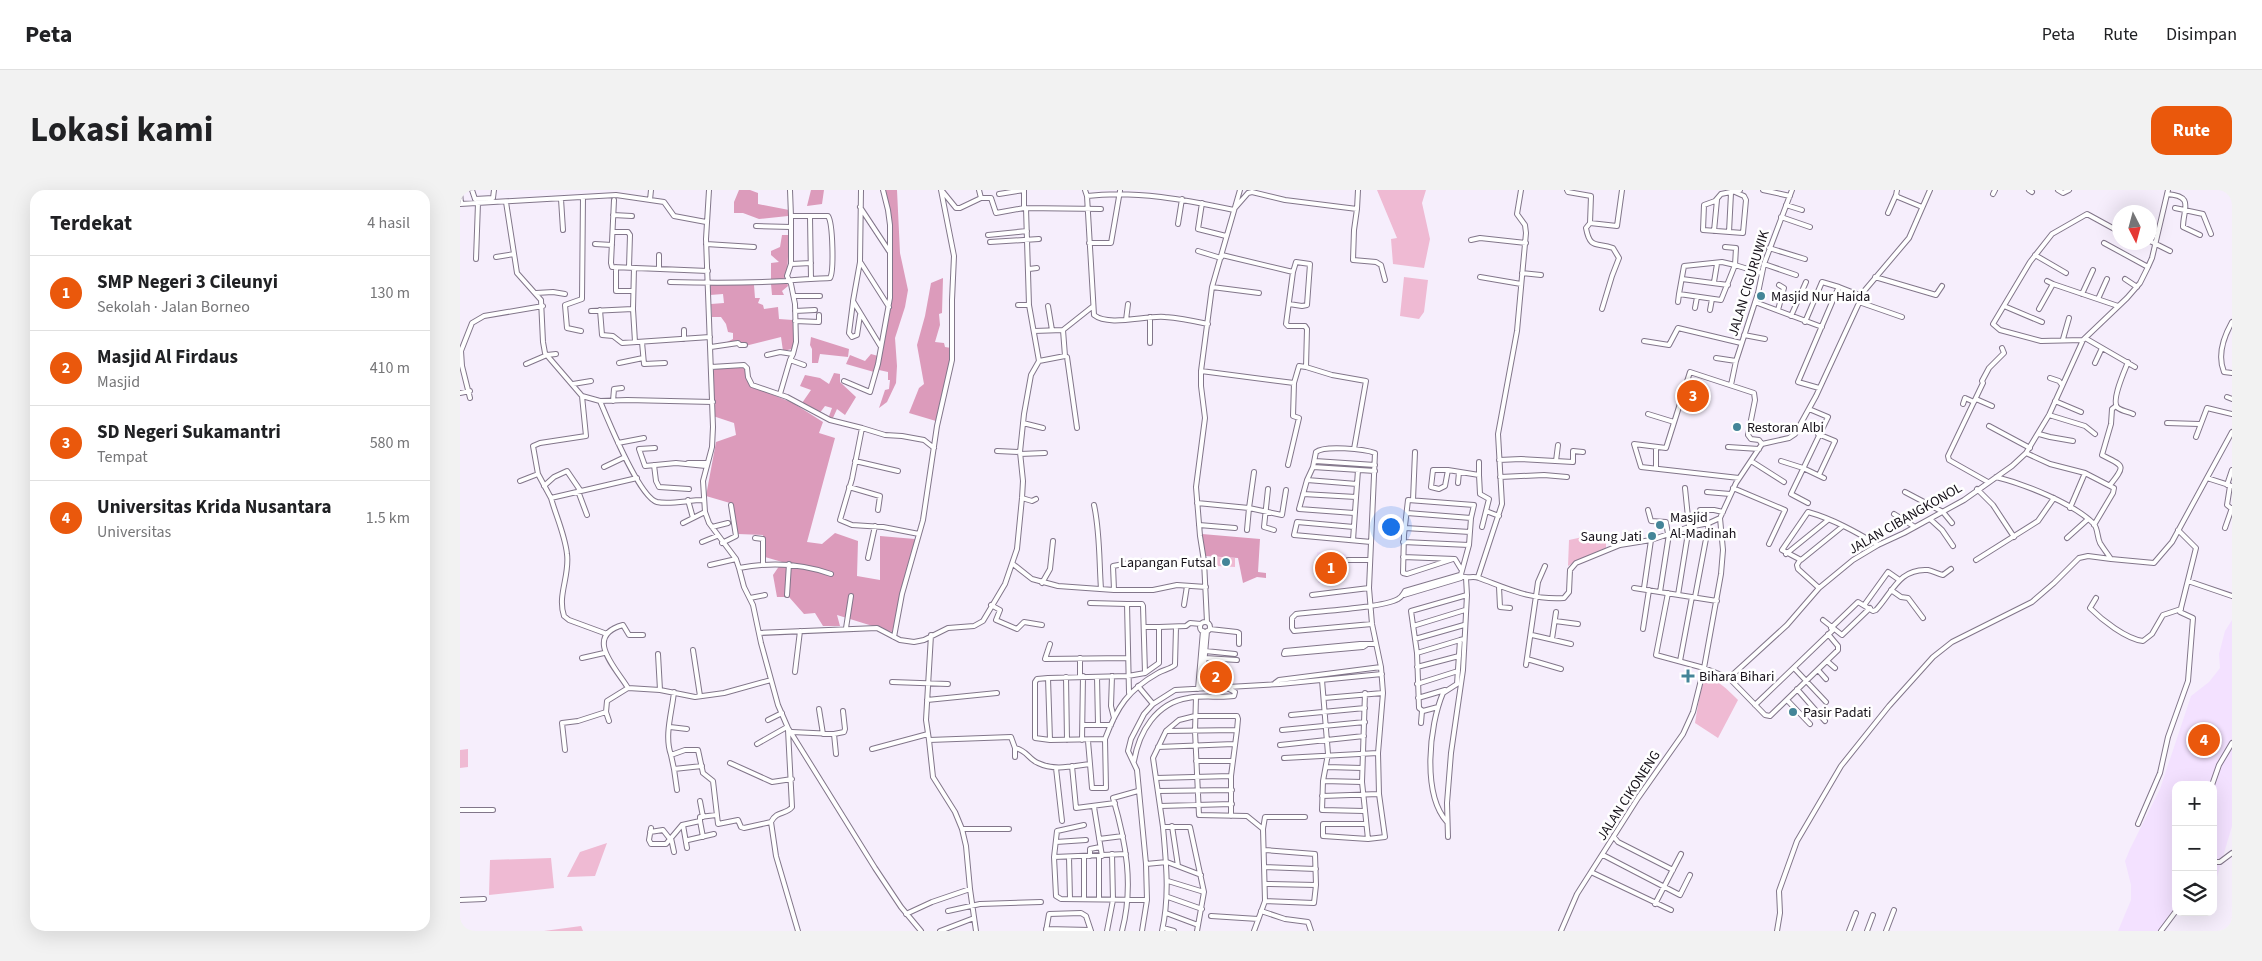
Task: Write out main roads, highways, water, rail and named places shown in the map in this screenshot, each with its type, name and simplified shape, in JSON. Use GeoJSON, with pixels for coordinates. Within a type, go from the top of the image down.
{"type":"FeatureCollection","features":[{"type":"Feature","properties":{"kind":"place","name":"Masjid Nur Haida"},"geometry":{"type":"Point","coordinates":[1761,296]}},
{"type":"Feature","properties":{"kind":"place","name":"SD Negeri Sukamantri"},"geometry":{"type":"Point","coordinates":[1693,396]}},
{"type":"Feature","properties":{"kind":"place","name":"Restoran Albi"},"geometry":{"type":"Point","coordinates":[1737,427]}},
{"type":"Feature","properties":{"kind":"place","name":"Masjid Al-Madinah"},"geometry":{"type":"Point","coordinates":[1660,525]}},
{"type":"Feature","properties":{"kind":"place","name":"Saung Jati"},"geometry":{"type":"Point","coordinates":[1652,536]}},
{"type":"Feature","properties":{"kind":"place","name":"Lapangan Futsal"},"geometry":{"type":"Point","coordinates":[1226,562]}},
{"type":"Feature","properties":{"kind":"place","name":"SMP Negeri 3 Cileunyi"},"geometry":{"type":"Point","coordinates":[1331,568]}},
{"type":"Feature","properties":{"kind":"place","name":"Bihara Bihari"},"geometry":{"type":"Point","coordinates":[1688,676]}},
{"type":"Feature","properties":{"kind":"place","name":"Masjid Al Firdaus"},"geometry":{"type":"Point","coordinates":[1216,677]}},
{"type":"Feature","properties":{"kind":"place","name":"Pasir Padati"},"geometry":{"type":"Point","coordinates":[1793,712]}},
{"type":"Feature","properties":{"kind":"place","name":"Universitas Krida Nusantara"},"geometry":{"type":"Point","coordinates":[2204,740]}}]}
